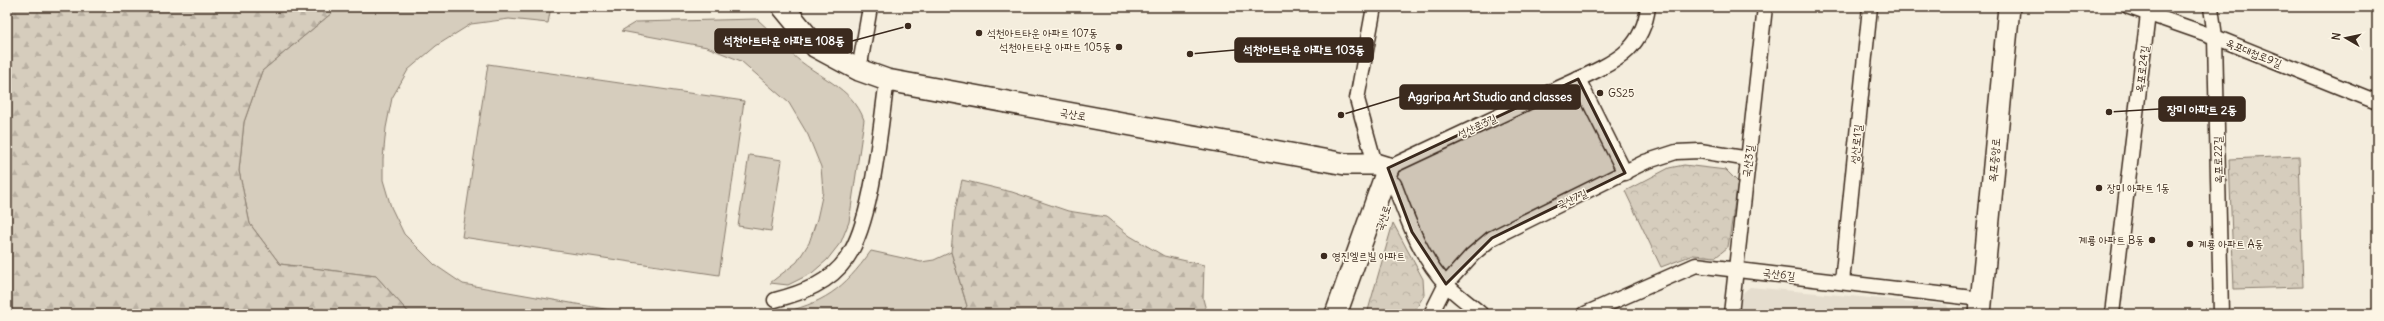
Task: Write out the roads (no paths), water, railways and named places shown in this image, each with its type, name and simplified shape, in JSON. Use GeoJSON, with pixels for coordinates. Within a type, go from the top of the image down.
{"type":"FeatureCollection","features":[{"type":"Feature","properties":{"kind":"street","name":"국산로"},"geometry":{"type":"LineString","coordinates":[[783,7],[816,47],[859,70],[887,80],[1386,172]]}},
{"type":"Feature","properties":{"kind":"street"},"geometry":{"type":"LineString","coordinates":[[859,70],[870,7]]}},
{"type":"Feature","properties":{"kind":"street"},"geometry":{"type":"LineString","coordinates":[[1374,7],[1357,99],[1412,232],[1446,284],[1481,314]]}},
{"type":"Feature","properties":{"kind":"street","name":"성산로3길"},"geometry":{"type":"LineString","coordinates":[[1386,172],[1578,79],[1627,51],[1646,20],[1648,7]]}},
{"type":"Feature","properties":{"kind":"street","name":"국산3길"},"geometry":{"type":"LineString","coordinates":[[1731,314],[1765,7]]}},
{"type":"Feature","properties":{"kind":"street","name":"성산로1길"},"geometry":{"type":"LineString","coordinates":[[1842,282],[1870,7]]}},
{"type":"Feature","properties":{"kind":"street","name":"옥포중앙로"},"geometry":{"type":"LineString","coordinates":[[1981,306],[2009,7]]}},
{"type":"Feature","properties":{"kind":"street","name":"옥포대첩로9길"},"geometry":{"type":"LineString","coordinates":[[2129,7],[2215,37],[2377,102]]}},
{"type":"Feature","properties":{"kind":"street","name":"옥포로22길"},"geometry":{"type":"LineString","coordinates":[[2211,7],[2215,37],[2221,314]]}},
{"type":"Feature","properties":{"kind":"street","name":"옥포로24길"},"geometry":{"type":"LineString","coordinates":[[2112,314],[2148,14]]}},
{"type":"Feature","properties":{"kind":"street"},"geometry":{"type":"LineString","coordinates":[[1578,79],[1625,173]]}},
{"type":"Feature","properties":{"kind":"street"},"geometry":{"type":"LineString","coordinates":[[775,300],[802,293],[828,278],[847,259],[861,231],[869,196],[887,80]]}},
{"type":"Feature","properties":{"kind":"street","name":"국산7길"},"geometry":{"type":"LineString","coordinates":[[1431,314],[1446,284],[1472,255],[1492,238],[1645,162],[1676,152],[1700,151],[1749,159]]}},
{"type":"Feature","properties":{"kind":"street","name":"국산로"},"geometry":{"type":"LineString","coordinates":[[1336,314],[1386,172]]}},
{"type":"Feature","properties":{"kind":"street","name":"국산로"},"geometry":{"type":"LineString","coordinates":[[1351,314],[1386,172]]}},
{"type":"Feature","properties":{"kind":"street","name":"국산6길"},"geometry":{"type":"LineString","coordinates":[[1585,314],[1696,265],[1842,282],[1981,306]]}},
{"type":"Feature","properties":{"kind":"place","name":"석천아트타운 아파트 108동"},"geometry":{"type":"Point","coordinates":[908,26]}},
{"type":"Feature","properties":{"kind":"place","name":"석천아트타운 아파트 107동"},"geometry":{"type":"Point","coordinates":[979,33]}},
{"type":"Feature","properties":{"kind":"place","name":"석천아트타운 아파트 105동"},"geometry":{"type":"Point","coordinates":[1119,47]}},
{"type":"Feature","properties":{"kind":"place","name":"석천아트타운 아파트 103동"},"geometry":{"type":"Point","coordinates":[1190,54]}},
{"type":"Feature","properties":{"kind":"place","name":"GS25"},"geometry":{"type":"Point","coordinates":[1600,93]}},
{"type":"Feature","properties":{"kind":"place","name":"장미 아파트 2동"},"geometry":{"type":"Point","coordinates":[2109,112]}},
{"type":"Feature","properties":{"kind":"place","name":"Aggripa Art Studio and classes"},"geometry":{"type":"Point","coordinates":[1341,115]}},
{"type":"Feature","properties":{"kind":"place","name":"장미 아파트 1동"},"geometry":{"type":"Point","coordinates":[2099,188]}},
{"type":"Feature","properties":{"kind":"place","name":"계룡 아파트 B동"},"geometry":{"type":"Point","coordinates":[2152,240]}},
{"type":"Feature","properties":{"kind":"place","name":"계룡 아파트 A동"},"geometry":{"type":"Point","coordinates":[2190,244]}},
{"type":"Feature","properties":{"kind":"place","name":"영진엘르빌 아파트"},"geometry":{"type":"Point","coordinates":[1324,256]}}]}
